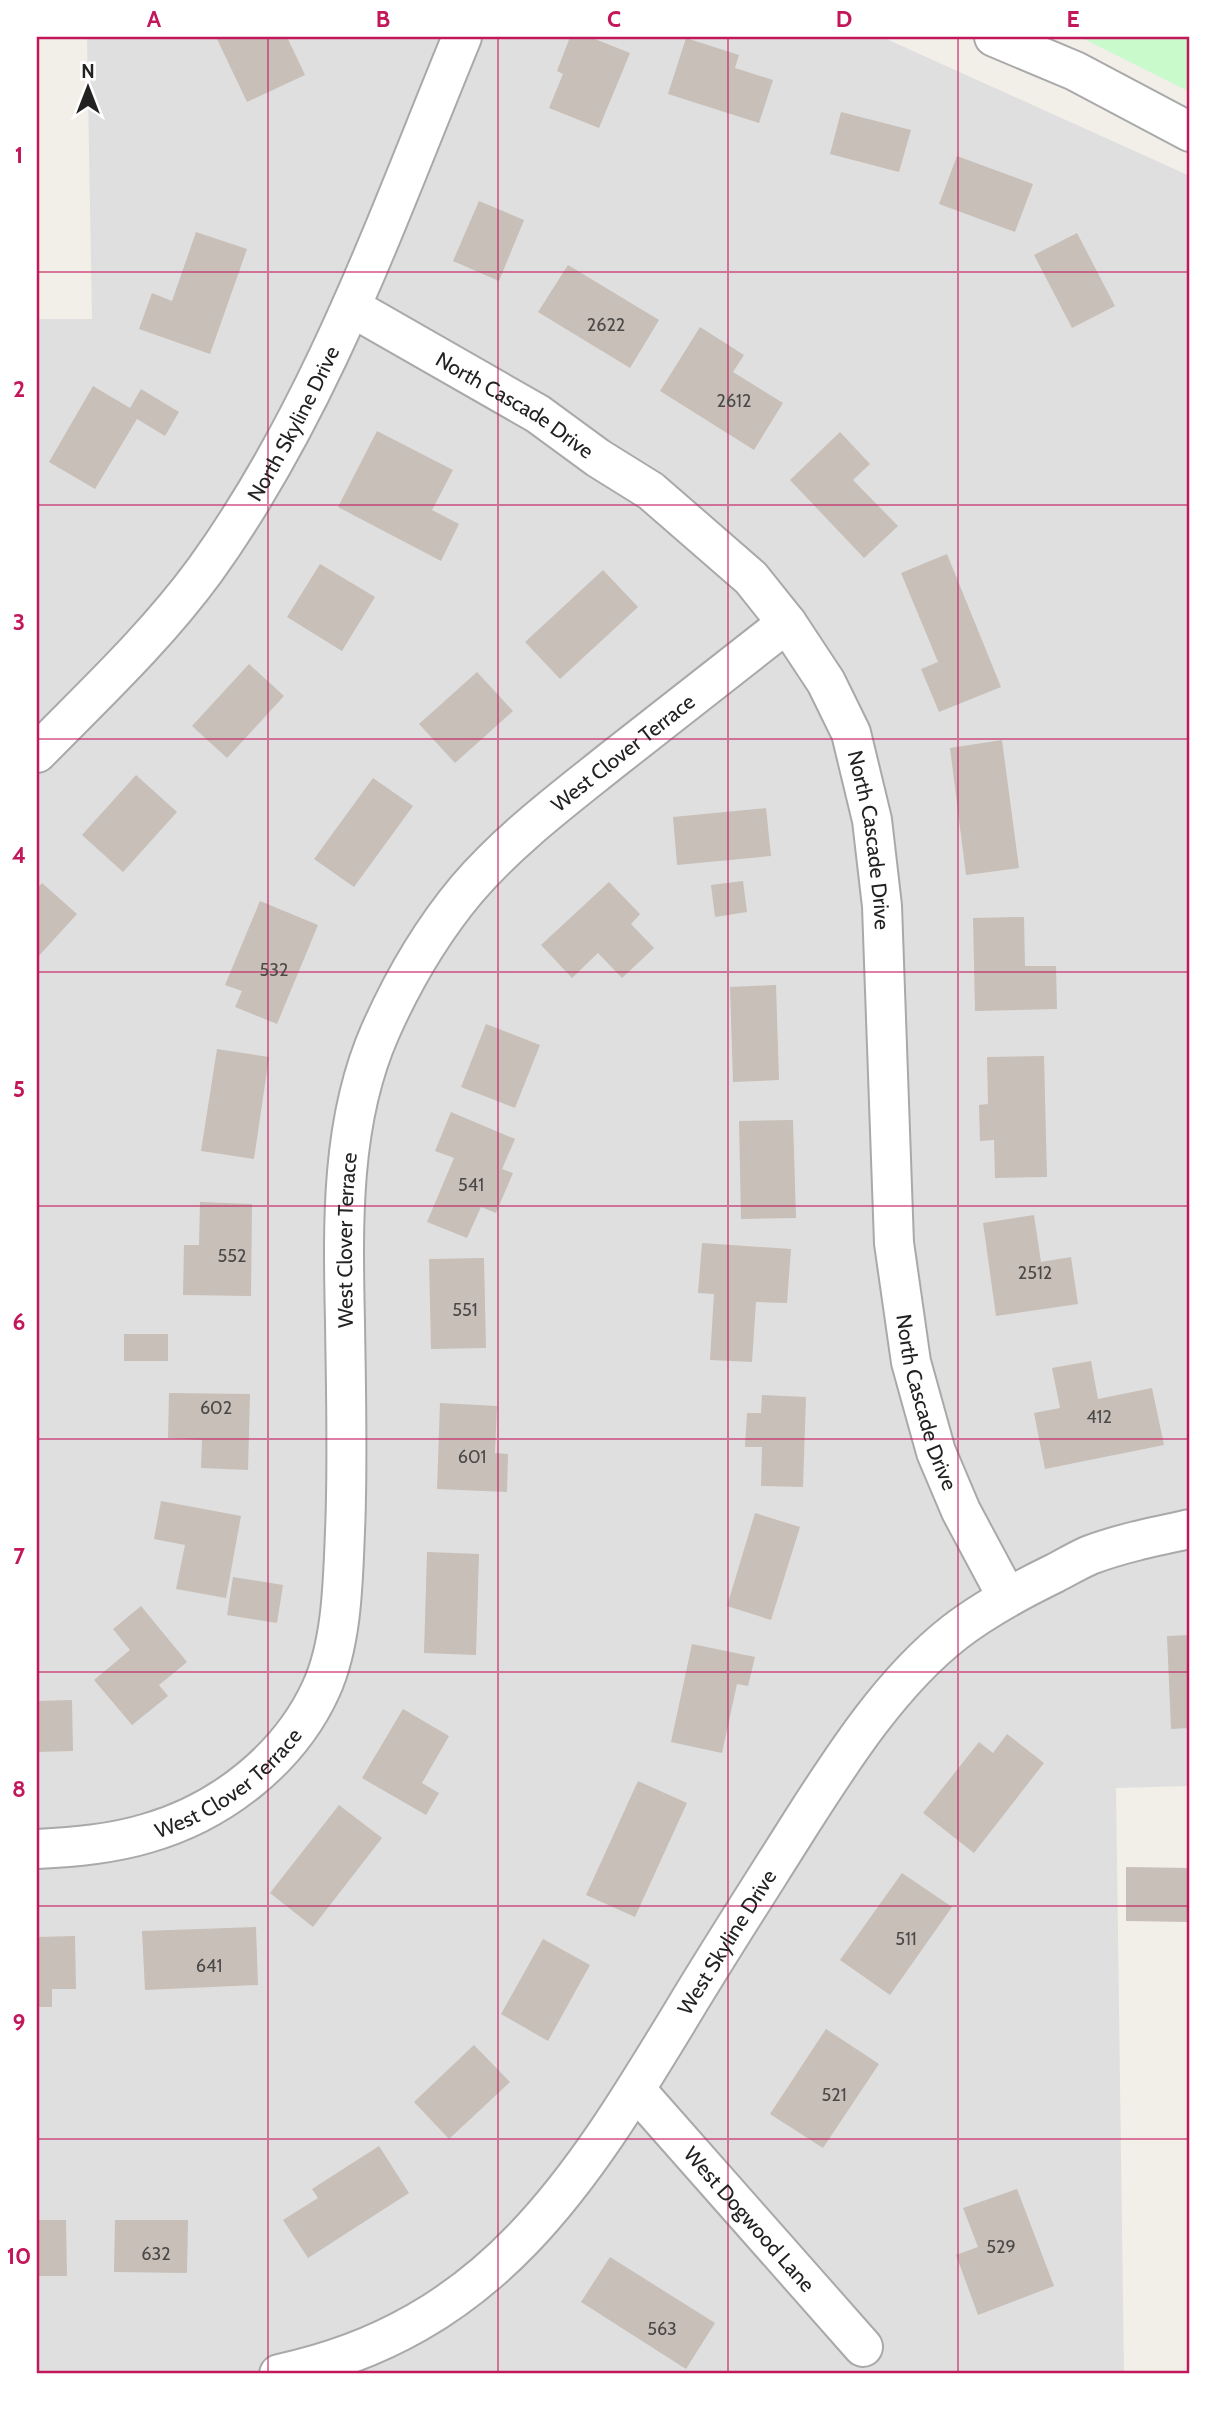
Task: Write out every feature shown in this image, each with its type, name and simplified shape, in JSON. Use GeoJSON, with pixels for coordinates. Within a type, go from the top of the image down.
{"type":"FeatureCollection","features":[{"type":"Feature","properties":{"kind":"street","name":"North Skyline Drive"},"geometry":{"type":"LineString","coordinates":[[37,753],[139,650],[204,571],[260,488],[286,442],[351,307],[462,37]]}},
{"type":"Feature","properties":{"kind":"street"},"geometry":{"type":"LineString","coordinates":[[994,37],[1075,71],[1190,132]]}},
{"type":"Feature","properties":{"kind":"street","name":"North Cascade Drive"},"geometry":{"type":"LineString","coordinates":[[351,307],[538,414],[598,458],[651,491],[751,578],[788,623],[826,682],[851,733],[872,820],[882,906],[894,1243],[911,1362],[936,1452],[956,1499],[1007,1597]]}},
{"type":"Feature","properties":{"kind":"street","name":"West Clover Terrace"},"geometry":{"type":"LineString","coordinates":[[37,1849],[102,1843],[148,1833],[191,1817],[236,1790],[270,1763],[300,1724],[321,1688],[334,1644],[343,1589],[347,1441],[344,1186],[360,1096],[378,1036],[431,935],[468,887],[507,847],[556,804],[788,623]]}},
{"type":"Feature","properties":{"kind":"street","name":"West Skyline Drive"},"geometry":{"type":"LineString","coordinates":[[279,2374],[336,2358],[384,2340],[453,2300],[520,2244],[552,2209],[584,2169],[636,2090],[821,1791],[870,1722],[915,1669],[954,1633],[1007,1597],[1089,1555],[1190,1529]]}},
{"type":"Feature","properties":{"kind":"street","name":"West Dogwood Lane"},"geometry":{"type":"LineString","coordinates":[[636,2090],[863,2347]]}},
{"type":"Feature","properties":{"kind":"shaded area"},"geometry":{"type":"Polygon","coordinates":[[[87,37],[882,37],[1190,176],[1190,1786],[1116,1788],[1124,2374],[37,2374],[37,319],[92,319],[87,37]]]}},
{"type":"Feature","properties":{"kind":"green space"},"geometry":{"type":"Polygon","coordinates":[[[1080,37],[1190,37],[1190,92],[1080,37]]]}},
{"type":"Feature","properties":{"kind":"building"},"geometry":{"type":"Polygon","coordinates":[[[216,37],[287,37],[305,75],[247,102],[216,37]]]}},
{"type":"Feature","properties":{"kind":"building"},"geometry":{"type":"Polygon","coordinates":[[[570,37],[590,37],[630,53],[599,128],[549,108],[563,74],[557,71],[570,37]]]}},
{"type":"Feature","properties":{"kind":"building"},"geometry":{"type":"Polygon","coordinates":[[[686,38],[739,55],[735,68],[773,80],[759,123],[668,94],[686,38]]]}},
{"type":"Feature","properties":{"kind":"building"},"geometry":{"type":"Polygon","coordinates":[[[841,112],[911,130],[899,172],[830,154],[841,112]]]}},
{"type":"Feature","properties":{"kind":"building"},"geometry":{"type":"Polygon","coordinates":[[[957,156],[1033,184],[1015,232],[939,204],[957,156]]]}},
{"type":"Feature","properties":{"kind":"building"},"geometry":{"type":"Polygon","coordinates":[[[479,201],[524,220],[499,281],[453,261],[479,201]]]}},
{"type":"Feature","properties":{"kind":"building"},"geometry":{"type":"Polygon","coordinates":[[[196,232],[247,249],[210,354],[139,329],[152,293],[172,301],[196,232]]]}},
{"type":"Feature","properties":{"kind":"building"},"geometry":{"type":"Polygon","coordinates":[[[1077,233],[1115,306],[1072,328],[1034,255],[1077,233]]]}},
{"type":"Feature","properties":{"kind":"building"},"geometry":{"type":"Polygon","coordinates":[[[568,265],[659,320],[630,368],[538,312],[568,265]]]}},
{"type":"Feature","properties":{"kind":"building"},"geometry":{"type":"Polygon","coordinates":[[[700,327],[744,355],[733,372],[783,403],[754,450],[660,391],[700,327]]]}},
{"type":"Feature","properties":{"kind":"building"},"geometry":{"type":"Polygon","coordinates":[[[93,386],[130,408],[141,389],[179,412],[165,436],[137,419],[95,489],[49,462],[93,386]]]}},
{"type":"Feature","properties":{"kind":"building"},"geometry":{"type":"Polygon","coordinates":[[[377,431],[453,470],[432,510],[459,524],[441,561],[338,507],[377,431]]]}},
{"type":"Feature","properties":{"kind":"building"},"geometry":{"type":"Polygon","coordinates":[[[840,432],[870,464],[853,480],[898,526],[864,558],[790,480],[840,432]]]}},
{"type":"Feature","properties":{"kind":"building"},"geometry":{"type":"Polygon","coordinates":[[[947,554],[1001,687],[939,712],[921,669],[938,662],[901,573],[947,554]]]}},
{"type":"Feature","properties":{"kind":"building"},"geometry":{"type":"Polygon","coordinates":[[[320,564],[375,597],[342,651],[287,617],[320,564]]]}},
{"type":"Feature","properties":{"kind":"building"},"geometry":{"type":"Polygon","coordinates":[[[603,570],[638,607],[560,679],[525,642],[603,570]]]}},
{"type":"Feature","properties":{"kind":"building"},"geometry":{"type":"Polygon","coordinates":[[[249,664],[284,696],[227,758],[192,726],[249,664]]]}},
{"type":"Feature","properties":{"kind":"building"},"geometry":{"type":"Polygon","coordinates":[[[477,672],[513,711],[455,763],[419,724],[477,672]]]}},
{"type":"Feature","properties":{"kind":"building"},"geometry":{"type":"Polygon","coordinates":[[[1002,740],[1019,868],[966,875],[950,748],[1002,740]]]}},
{"type":"Feature","properties":{"kind":"building"},"geometry":{"type":"Polygon","coordinates":[[[136,775],[177,812],[123,872],[82,835],[136,775]]]}},
{"type":"Feature","properties":{"kind":"building"},"geometry":{"type":"Polygon","coordinates":[[[373,778],[413,806],[354,887],[314,859],[373,778]]]}},
{"type":"Feature","properties":{"kind":"building"},"geometry":{"type":"Polygon","coordinates":[[[766,808],[771,856],[677,865],[673,817],[766,808]]]}},
{"type":"Feature","properties":{"kind":"building"},"geometry":{"type":"Polygon","coordinates":[[[743,881],[747,912],[715,917],[711,885],[743,881]]]}},
{"type":"Feature","properties":{"kind":"building"},"geometry":{"type":"Polygon","coordinates":[[[609,882],[640,914],[631,924],[654,948],[622,978],[598,953],[572,978],[541,945],[609,882]]]}},
{"type":"Feature","properties":{"kind":"building"},"geometry":{"type":"Polygon","coordinates":[[[42,883],[77,914],[37,958],[37,889],[42,883]]]}},
{"type":"Feature","properties":{"kind":"building"},"geometry":{"type":"Polygon","coordinates":[[[260,901],[318,925],[277,1024],[235,1007],[242,991],[225,985],[260,901]]]}},
{"type":"Feature","properties":{"kind":"building"},"geometry":{"type":"Polygon","coordinates":[[[1024,917],[1025,966],[1056,966],[1057,1009],[975,1011],[973,918],[1024,917]]]}},
{"type":"Feature","properties":{"kind":"building"},"geometry":{"type":"Polygon","coordinates":[[[776,985],[779,1080],[733,1082],[730,987],[776,985]]]}},
{"type":"Feature","properties":{"kind":"building"},"geometry":{"type":"Polygon","coordinates":[[[486,1024],[540,1045],[515,1108],[461,1087],[486,1024]]]}},
{"type":"Feature","properties":{"kind":"building"},"geometry":{"type":"Polygon","coordinates":[[[217,1049],[269,1057],[254,1159],[201,1151],[217,1049]]]}},
{"type":"Feature","properties":{"kind":"building"},"geometry":{"type":"Polygon","coordinates":[[[1044,1056],[1047,1177],[995,1178],[994,1140],[980,1141],[979,1105],[988,1104],[987,1057],[1044,1056]]]}},
{"type":"Feature","properties":{"kind":"building"},"geometry":{"type":"Polygon","coordinates":[[[451,1112],[515,1139],[502,1169],[513,1173],[496,1213],[481,1207],[467,1238],[427,1222],[454,1158],[435,1151],[451,1112]]]}},
{"type":"Feature","properties":{"kind":"building"},"geometry":{"type":"Polygon","coordinates":[[[793,1120],[796,1218],[741,1219],[739,1121],[793,1120]]]}},
{"type":"Feature","properties":{"kind":"building"},"geometry":{"type":"Polygon","coordinates":[[[200,1202],[252,1204],[251,1296],[183,1295],[184,1245],[199,1245],[200,1202]]]}},
{"type":"Feature","properties":{"kind":"building"},"geometry":{"type":"Polygon","coordinates":[[[1034,1215],[1041,1262],[1071,1257],[1078,1304],[996,1316],[983,1223],[1034,1215]]]}},
{"type":"Feature","properties":{"kind":"building"},"geometry":{"type":"Polygon","coordinates":[[[702,1243],[791,1249],[787,1303],[756,1302],[752,1362],[710,1360],[714,1294],[698,1293],[702,1243]]]}},
{"type":"Feature","properties":{"kind":"building"},"geometry":{"type":"Polygon","coordinates":[[[484,1258],[486,1348],[431,1349],[429,1259],[484,1258]]]}},
{"type":"Feature","properties":{"kind":"building"},"geometry":{"type":"Polygon","coordinates":[[[124,1334],[168,1334],[168,1361],[124,1361],[124,1334]]]}},
{"type":"Feature","properties":{"kind":"building"},"geometry":{"type":"Polygon","coordinates":[[[1091,1361],[1098,1399],[1152,1388],[1164,1445],[1045,1469],[1034,1413],[1060,1408],[1052,1368],[1091,1361]]]}},
{"type":"Feature","properties":{"kind":"building"},"geometry":{"type":"Polygon","coordinates":[[[169,1393],[250,1394],[248,1470],[201,1468],[202,1440],[168,1438],[169,1393]]]}},
{"type":"Feature","properties":{"kind":"building"},"geometry":{"type":"Polygon","coordinates":[[[762,1395],[806,1397],[803,1487],[761,1486],[762,1447],[745,1447],[747,1413],[761,1413],[762,1395]]]}},
{"type":"Feature","properties":{"kind":"building"},"geometry":{"type":"Polygon","coordinates":[[[440,1403],[497,1406],[495,1453],[508,1454],[507,1492],[437,1489],[440,1403]]]}},
{"type":"Feature","properties":{"kind":"building"},"geometry":{"type":"Polygon","coordinates":[[[161,1501],[241,1516],[226,1598],[176,1589],[185,1545],[154,1539],[161,1501]]]}},
{"type":"Feature","properties":{"kind":"building"},"geometry":{"type":"Polygon","coordinates":[[[755,1513],[800,1527],[771,1620],[727,1606],[755,1513]]]}},
{"type":"Feature","properties":{"kind":"building"},"geometry":{"type":"Polygon","coordinates":[[[427,1552],[479,1554],[476,1655],[424,1653],[427,1552]]]}},
{"type":"Feature","properties":{"kind":"building"},"geometry":{"type":"Polygon","coordinates":[[[233,1577],[283,1585],[277,1623],[227,1615],[233,1577]]]}},
{"type":"Feature","properties":{"kind":"building"},"geometry":{"type":"Polygon","coordinates":[[[141,1606],[187,1662],[159,1685],[168,1696],[132,1725],[94,1680],[130,1650],[113,1629],[141,1606]]]}},
{"type":"Feature","properties":{"kind":"building"},"geometry":{"type":"Polygon","coordinates":[[[1190,1635],[1190,1728],[1171,1729],[1167,1636],[1190,1635]]]}},
{"type":"Feature","properties":{"kind":"building"},"geometry":{"type":"Polygon","coordinates":[[[692,1644],[755,1657],[748,1686],[737,1684],[722,1753],[671,1742],[692,1644]]]}},
{"type":"Feature","properties":{"kind":"building"},"geometry":{"type":"Polygon","coordinates":[[[72,1700],[73,1751],[37,1752],[37,1701],[72,1700]]]}},
{"type":"Feature","properties":{"kind":"building"},"geometry":{"type":"Polygon","coordinates":[[[403,1709],[449,1736],[422,1783],[439,1793],[426,1815],[362,1778],[403,1709]]]}},
{"type":"Feature","properties":{"kind":"building"},"geometry":{"type":"Polygon","coordinates":[[[1007,1734],[1044,1763],[974,1853],[923,1813],[979,1742],[993,1753],[1007,1734]]]}},
{"type":"Feature","properties":{"kind":"building"},"geometry":{"type":"Polygon","coordinates":[[[638,1781],[687,1803],[635,1917],[586,1895],[638,1781]]]}},
{"type":"Feature","properties":{"kind":"building"},"geometry":{"type":"Polygon","coordinates":[[[339,1805],[382,1838],[313,1927],[270,1893],[339,1805]]]}},
{"type":"Feature","properties":{"kind":"building"},"geometry":{"type":"Polygon","coordinates":[[[1126,1867],[1190,1868],[1190,1922],[1126,1921],[1126,1867]]]}},
{"type":"Feature","properties":{"kind":"building"},"geometry":{"type":"Polygon","coordinates":[[[902,1873],[952,1907],[890,1995],[840,1960],[902,1873]]]}},
{"type":"Feature","properties":{"kind":"building"},"geometry":{"type":"Polygon","coordinates":[[[256,1927],[258,1985],[145,1990],[142,1931],[256,1927]]]}},
{"type":"Feature","properties":{"kind":"building"},"geometry":{"type":"Polygon","coordinates":[[[75,1936],[76,1989],[52,1989],[52,2007],[37,2007],[37,1937],[75,1936]]]}},
{"type":"Feature","properties":{"kind":"building"},"geometry":{"type":"Polygon","coordinates":[[[543,1939],[590,1965],[548,2041],[501,2014],[543,1939]]]}},
{"type":"Feature","properties":{"kind":"building"},"geometry":{"type":"Polygon","coordinates":[[[826,2029],[879,2064],[823,2148],[770,2114],[826,2029]]]}},
{"type":"Feature","properties":{"kind":"building"},"geometry":{"type":"Polygon","coordinates":[[[474,2045],[510,2082],[449,2139],[414,2102],[474,2045]]]}},
{"type":"Feature","properties":{"kind":"building"},"geometry":{"type":"Polygon","coordinates":[[[379,2146],[409,2193],[308,2258],[283,2220],[318,2198],[312,2189],[379,2146]]]}},
{"type":"Feature","properties":{"kind":"building"},"geometry":{"type":"Polygon","coordinates":[[[1017,2189],[1054,2286],[978,2315],[956,2255],[978,2247],[963,2208],[1017,2189]]]}},
{"type":"Feature","properties":{"kind":"building"},"geometry":{"type":"Polygon","coordinates":[[[37,2220],[66,2220],[67,2276],[37,2276],[37,2220]]]}},
{"type":"Feature","properties":{"kind":"building"},"geometry":{"type":"Polygon","coordinates":[[[115,2220],[188,2220],[187,2273],[114,2272],[115,2220]]]}},
{"type":"Feature","properties":{"kind":"building"},"geometry":{"type":"Polygon","coordinates":[[[610,2257],[715,2323],[686,2369],[581,2302],[610,2257]]]}}]}
